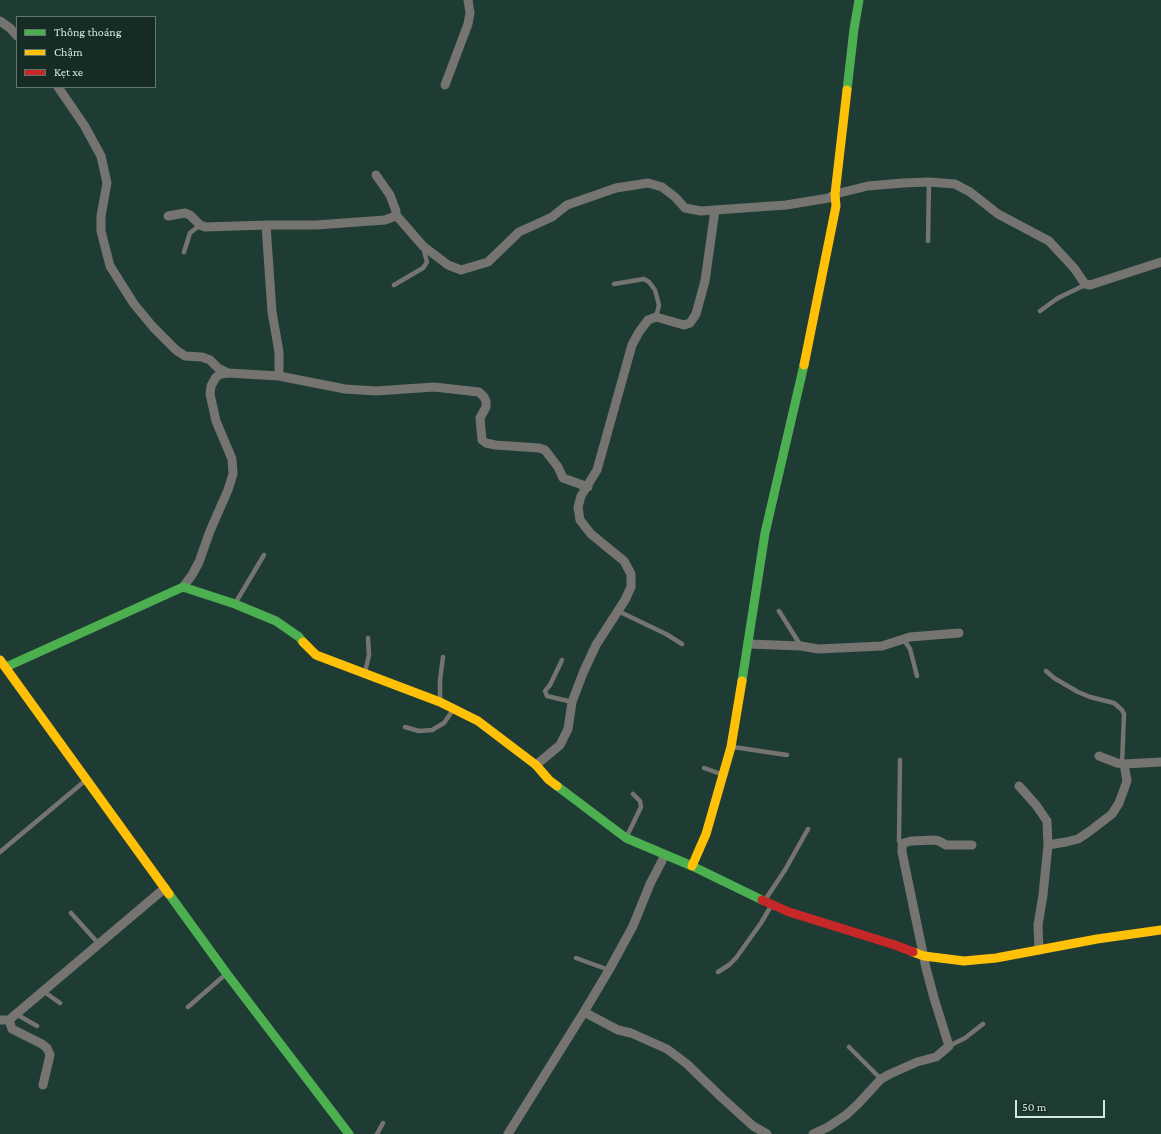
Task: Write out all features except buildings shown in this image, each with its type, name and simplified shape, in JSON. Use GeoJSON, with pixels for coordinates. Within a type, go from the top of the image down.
{"type":"FeatureCollection","features":[{"type":"Feature","properties":{"kind":"street"},"geometry":{"type":"LineString","coordinates":[[444,84],[468,24],[470,13],[468,0]]}},
{"type":"Feature","properties":{"kind":"street"},"geometry":{"type":"LineString","coordinates":[[692,866],[706,834],[731,747],[765,533],[802,374],[836,206],[835,194],[854,29],[859,0]]}},
{"type":"Feature","properties":{"kind":"street"},"geometry":{"type":"LineString","coordinates":[[0,20],[16,35]]}},
{"type":"Feature","properties":{"kind":"street"},"geometry":{"type":"LineString","coordinates":[[59,88],[84,125],[101,156],[108,183],[101,216],[101,231],[110,266],[134,304],[153,327],[176,350],[185,356],[202,357],[210,360],[218,368],[228,373]]}},
{"type":"Feature","properties":{"kind":"street"},"geometry":{"type":"LineString","coordinates":[[376,175],[390,195],[396,215],[423,246],[448,265],[461,270],[488,262],[519,232],[552,217],[567,205],[616,188],[648,183],[662,187],[675,197],[685,208],[701,211],[786,205],[829,198],[835,194],[868,186],[929,182],[955,184],[970,192],[998,214],[1049,242],[1074,268],[1085,284],[1090,285],[1161,262]]}},
{"type":"Feature","properties":{"kind":"street"},"geometry":{"type":"LineString","coordinates":[[536,765],[560,745],[568,729],[572,702],[582,673],[596,645],[626,600],[631,587],[631,574],[624,561],[591,534],[580,520],[578,506],[581,496],[597,470],[632,345],[639,332],[648,320],[656,317],[684,325],[690,323],[696,314],[705,282],[715,210]]}},
{"type":"Feature","properties":{"kind":"street"},"geometry":{"type":"LineString","coordinates":[[168,216],[185,213],[190,215],[205,227],[316,225],[385,220],[393,218],[396,215]]}},
{"type":"Feature","properties":{"kind":"street"},"geometry":{"type":"LineString","coordinates":[[266,225],[272,312],[279,352],[279,376]]}},
{"type":"Feature","properties":{"kind":"street"},"geometry":{"type":"LineString","coordinates":[[349,1134],[227,974],[3,664],[182,587],[192,576],[228,490],[233,474],[232,459],[216,421],[210,394],[211,386],[216,377],[221,374],[228,373],[279,376],[345,389],[376,391],[434,387],[479,392],[486,401],[486,407],[480,418],[482,440],[486,443],[495,445],[539,448],[545,450],[558,467],[563,478],[588,486]]}},
{"type":"Feature","properties":{"kind":"street"},"geometry":{"type":"LineString","coordinates":[[182,587],[236,604],[276,621],[299,638],[316,655],[440,702],[478,721],[536,765],[549,780],[626,838],[692,866],[768,903],[924,956],[964,961],[996,958],[1096,939],[1161,930]]}},
{"type":"Feature","properties":{"kind":"street"},"geometry":{"type":"LineString","coordinates":[[748,644],[801,646],[818,649],[882,646],[910,638],[959,632]]}},
{"type":"Feature","properties":{"kind":"street"},"geometry":{"type":"LineString","coordinates":[[1099,756],[1123,764],[1161,762]]}},
{"type":"Feature","properties":{"kind":"street"},"geometry":{"type":"LineString","coordinates":[[1048,845],[1078,839],[1112,814],[1119,803],[1127,781],[1123,764]]}},
{"type":"Feature","properties":{"kind":"street"},"geometry":{"type":"LineString","coordinates":[[1019,786],[1036,805],[1047,821],[1048,845],[1043,895],[1038,925],[1039,950]]}},
{"type":"Feature","properties":{"kind":"street"},"geometry":{"type":"LineString","coordinates":[[813,1134],[846,1115],[881,1079],[917,1062],[936,1057],[949,1046],[934,998],[924,956],[902,846],[904,843],[911,841],[934,840],[946,845],[972,845]]}},
{"type":"Feature","properties":{"kind":"street"},"geometry":{"type":"LineString","coordinates":[[508,1134],[609,970],[633,926],[650,884],[665,855]]}},
{"type":"Feature","properties":{"kind":"street"},"geometry":{"type":"LineString","coordinates":[[43,1085],[50,1055],[47,1048],[12,1029],[3,1022],[16,1014],[165,888]]}},
{"type":"Feature","properties":{"kind":"street"},"geometry":{"type":"LineString","coordinates":[[584,1012],[618,1030],[631,1033],[667,1049],[687,1064],[753,1126],[767,1134]]}},
{"type":"Feature","properties":{"kind":"lane"},"geometry":{"type":"LineString","coordinates":[[928,241],[929,182]]}},
{"type":"Feature","properties":{"kind":"lane"},"geometry":{"type":"LineString","coordinates":[[184,252],[190,232],[200,224]]}},
{"type":"Feature","properties":{"kind":"lane"},"geometry":{"type":"LineString","coordinates":[[394,285],[423,268],[426,262],[423,246]]}},
{"type":"Feature","properties":{"kind":"lane"},"geometry":{"type":"LineString","coordinates":[[614,284],[644,279],[649,282],[655,290],[659,305],[656,317]]}},
{"type":"Feature","properties":{"kind":"lane"},"geometry":{"type":"LineString","coordinates":[[1040,311],[1058,298],[1085,284]]}},
{"type":"Feature","properties":{"kind":"lane"},"geometry":{"type":"LineString","coordinates":[[236,604],[264,555]]}},
{"type":"Feature","properties":{"kind":"lane"},"geometry":{"type":"LineString","coordinates":[[618,610],[666,634],[682,644]]}},
{"type":"Feature","properties":{"kind":"lane"},"geometry":{"type":"LineString","coordinates":[[779,611],[801,646]]}},
{"type":"Feature","properties":{"kind":"lane"},"geometry":{"type":"LineString","coordinates":[[364,674],[369,655],[368,638]]}},
{"type":"Feature","properties":{"kind":"lane"},"geometry":{"type":"LineString","coordinates":[[904,640],[910,649],[917,676]]}},
{"type":"Feature","properties":{"kind":"lane"},"geometry":{"type":"LineString","coordinates":[[440,702],[440,680],[443,657]]}},
{"type":"Feature","properties":{"kind":"lane"},"geometry":{"type":"LineString","coordinates":[[562,660],[546,691],[547,696],[572,702]]}},
{"type":"Feature","properties":{"kind":"lane"},"geometry":{"type":"LineString","coordinates":[[1046,671],[1054,678],[1078,692],[1090,697],[1114,703],[1122,710],[1124,714],[1123,764]]}},
{"type":"Feature","properties":{"kind":"lane"},"geometry":{"type":"LineString","coordinates":[[405,727],[419,730],[432,730],[444,723],[453,709]]}},
{"type":"Feature","properties":{"kind":"lane"},"geometry":{"type":"LineString","coordinates":[[731,747],[787,755]]}},
{"type":"Feature","properties":{"kind":"lane"},"geometry":{"type":"LineString","coordinates":[[900,760],[899,841],[902,846]]}},
{"type":"Feature","properties":{"kind":"lane"},"geometry":{"type":"LineString","coordinates":[[704,768],[723,775]]}},
{"type":"Feature","properties":{"kind":"lane"},"geometry":{"type":"LineString","coordinates":[[0,852],[87,780]]}},
{"type":"Feature","properties":{"kind":"lane"},"geometry":{"type":"LineString","coordinates":[[626,838],[641,807],[640,801],[633,794]]}},
{"type":"Feature","properties":{"kind":"lane"},"geometry":{"type":"LineString","coordinates":[[718,972],[736,958],[761,923],[768,903],[808,829]]}},
{"type":"Feature","properties":{"kind":"lane"},"geometry":{"type":"LineString","coordinates":[[71,913],[99,944]]}},
{"type":"Feature","properties":{"kind":"lane"},"geometry":{"type":"LineString","coordinates":[[576,958],[609,970]]}},
{"type":"Feature","properties":{"kind":"lane"},"geometry":{"type":"LineString","coordinates":[[188,1007],[227,974]]}},
{"type":"Feature","properties":{"kind":"lane"},"geometry":{"type":"LineString","coordinates":[[43,991],[60,1003]]}},
{"type":"Feature","properties":{"kind":"lane"},"geometry":{"type":"LineString","coordinates":[[16,1014],[37,1026]]}},
{"type":"Feature","properties":{"kind":"lane"},"geometry":{"type":"LineString","coordinates":[[949,1046],[965,1038],[983,1024]]}},
{"type":"Feature","properties":{"kind":"lane"},"geometry":{"type":"LineString","coordinates":[[849,1047],[881,1079]]}},
{"type":"Feature","properties":{"kind":"lane"},"geometry":{"type":"LineString","coordinates":[[377,1134],[383,1123]]}},
{"type":"Feature","properties":{"kind":"traffic: fast"},"geometry":{"type":"LineString","coordinates":[[847,90],[859,0]]}},
{"type":"Feature","properties":{"kind":"traffic: fast"},"geometry":{"type":"LineString","coordinates":[[742,681],[765,533],[804,365]]}},
{"type":"Feature","properties":{"kind":"traffic: fast"},"geometry":{"type":"LineString","coordinates":[[6,667],[183,587],[235,604],[276,621],[299,637],[303,642]]}},
{"type":"Feature","properties":{"kind":"traffic: fast"},"geometry":{"type":"LineString","coordinates":[[557,786],[626,838],[692,866],[762,900]]}},
{"type":"Feature","properties":{"kind":"traffic: fast"},"geometry":{"type":"LineString","coordinates":[[169,894],[227,974],[349,1134]]}},
{"type":"Feature","properties":{"kind":"traffic: slow"},"geometry":{"type":"LineString","coordinates":[[804,365],[836,206],[835,194],[847,90]]}},
{"type":"Feature","properties":{"kind":"traffic: slow"},"geometry":{"type":"LineString","coordinates":[[303,642],[316,655],[440,702],[478,721],[536,765],[549,780],[557,786]]}},
{"type":"Feature","properties":{"kind":"traffic: slow"},"geometry":{"type":"LineString","coordinates":[[0,660],[169,894]]}},
{"type":"Feature","properties":{"kind":"traffic: slow"},"geometry":{"type":"LineString","coordinates":[[692,866],[706,834],[731,747],[742,681]]}},
{"type":"Feature","properties":{"kind":"traffic: slow"},"geometry":{"type":"LineString","coordinates":[[913,952],[924,956],[964,961],[996,958],[1097,939],[1161,930]]}},
{"type":"Feature","properties":{"kind":"traffic: jam"},"geometry":{"type":"LineString","coordinates":[[762,900],[789,912],[913,952]]}}]}
